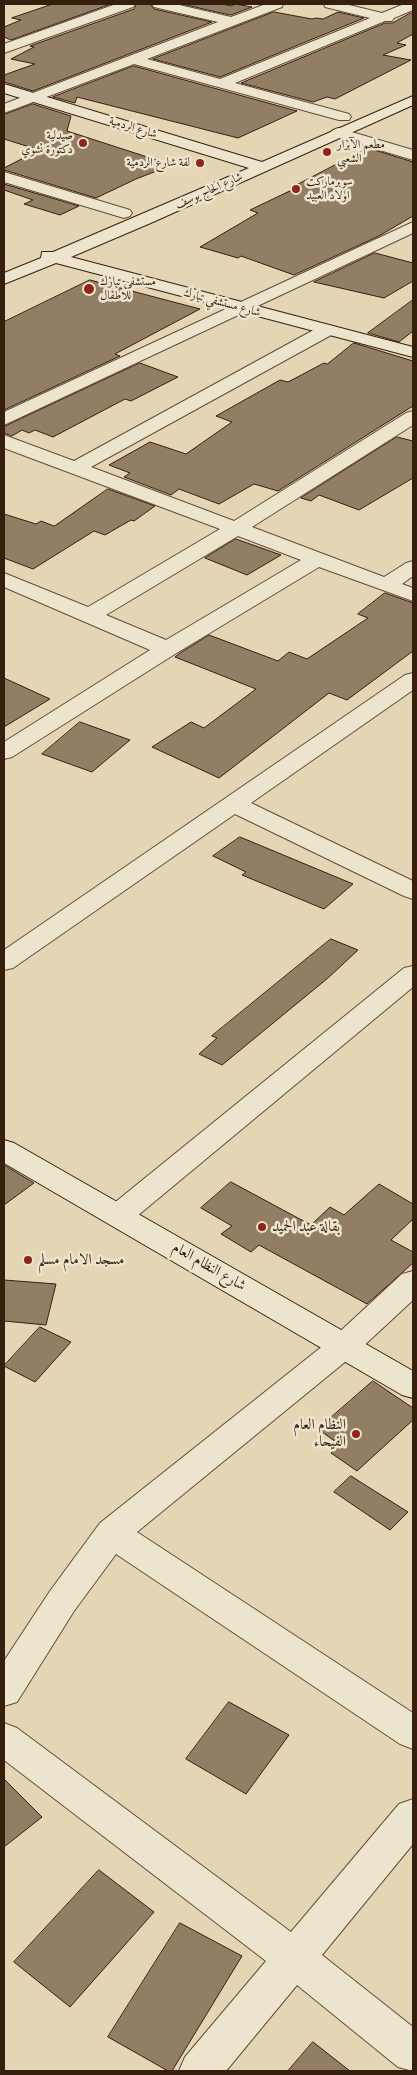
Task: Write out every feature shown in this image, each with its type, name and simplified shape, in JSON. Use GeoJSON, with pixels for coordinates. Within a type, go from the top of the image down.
{"type":"FeatureCollection","features":[{"type":"Feature","properties":{"kind":"street"},"geometry":{"type":"LineString","coordinates":[[4,49],[128,4]]}},
{"type":"Feature","properties":{"kind":"street"},"geometry":{"type":"LineString","coordinates":[[159,4],[231,21]]}},
{"type":"Feature","properties":{"kind":"street"},"geometry":{"type":"LineString","coordinates":[[4,109],[277,4]]}},
{"type":"Feature","properties":{"kind":"street"},"geometry":{"type":"LineString","coordinates":[[330,4],[406,22]]}},
{"type":"Feature","properties":{"kind":"street"},"geometry":{"type":"LineString","coordinates":[[222,83],[413,6]]}},
{"type":"Feature","properties":{"kind":"street"},"geometry":{"type":"LineString","coordinates":[[132,59],[344,117]]}},
{"type":"Feature","properties":{"kind":"street","name":"شارع الحاج يوسف"},"geometry":{"type":"LineString","coordinates":[[4,264],[413,87]]}},
{"type":"Feature","properties":{"kind":"street","name":"شارع الردمية"},"geometry":{"type":"LineString","coordinates":[[4,88],[263,167]]}},
{"type":"Feature","properties":{"kind":"street","name":"شارع الحاج يوسف"},"geometry":{"type":"LineString","coordinates":[[4,279],[52,257],[147,219],[413,100]]}},
{"type":"Feature","properties":{"kind":"street"},"geometry":{"type":"LineString","coordinates":[[338,133],[413,156]]}},
{"type":"Feature","properties":{"kind":"street"},"geometry":{"type":"LineString","coordinates":[[4,177],[124,212]]}},
{"type":"Feature","properties":{"kind":"street"},"geometry":{"type":"LineString","coordinates":[[4,419],[413,227]]}},
{"type":"Feature","properties":{"kind":"street","name":"شارع مستشفي تبارك"},"geometry":{"type":"LineString","coordinates":[[32,252],[412,351]]}},
{"type":"Feature","properties":{"kind":"street"},"geometry":{"type":"LineString","coordinates":[[75,468],[327,330]]}},
{"type":"Feature","properties":{"kind":"street"},"geometry":{"type":"LineString","coordinates":[[88,616],[237,528],[413,416]]}},
{"type":"Feature","properties":{"kind":"street"},"geometry":{"type":"LineString","coordinates":[[4,441],[413,595]]}},
{"type":"Feature","properties":{"kind":"street"},"geometry":{"type":"LineString","coordinates":[[4,752],[167,649],[317,559]]}},
{"type":"Feature","properties":{"kind":"street"},"geometry":{"type":"LineString","coordinates":[[386,585],[413,567]]}},
{"type":"Feature","properties":{"kind":"street"},"geometry":{"type":"LineString","coordinates":[[4,579],[167,649]]}},
{"type":"Feature","properties":{"kind":"street"},"geometry":{"type":"LineString","coordinates":[[4,601],[26,589]]}},
{"type":"Feature","properties":{"kind":"street"},"geometry":{"type":"LineString","coordinates":[[4,962],[413,680]]}},
{"type":"Feature","properties":{"kind":"street"},"geometry":{"type":"LineString","coordinates":[[235,804],[413,891]]}},
{"type":"Feature","properties":{"kind":"street"},"geometry":{"type":"LineString","coordinates":[[119,1215],[413,974]]}},
{"type":"Feature","properties":{"kind":"street","name":"شارع النظام العام"},"geometry":{"type":"LineString","coordinates":[[4,1150],[345,1345],[413,1386]]}},
{"type":"Feature","properties":{"kind":"street"},"geometry":{"type":"LineString","coordinates":[[4,1691],[62,1601],[112,1533],[345,1345],[413,1282]]}},
{"type":"Feature","properties":{"kind":"street"},"geometry":{"type":"LineString","coordinates":[[112,1533],[413,1733]]}},
{"type":"Feature","properties":{"kind":"street"},"geometry":{"type":"LineString","coordinates":[[4,1739],[293,1957],[413,2052]]}},
{"type":"Feature","properties":{"kind":"street"},"geometry":{"type":"LineString","coordinates":[[200,2071],[293,1957],[413,1816]]}},
{"type":"Feature","properties":{"kind":"building"},"geometry":{"type":"Polygon","coordinates":[[[53,4],[111,4],[11,40],[4,37],[4,27],[21,20],[12,18],[53,4]]]}},
{"type":"Feature","properties":{"kind":"building"},"geometry":{"type":"Polygon","coordinates":[[[137,4],[150,4],[154,9],[212,22],[33,91],[4,82],[4,75],[35,64],[11,59],[34,47],[30,46],[134,9],[137,4]]]}},
{"type":"Feature","properties":{"kind":"building"},"geometry":{"type":"Polygon","coordinates":[[[182,4],[223,4],[231,6],[235,4],[252,7],[231,15],[182,4]]]}},
{"type":"Feature","properties":{"kind":"building"},"geometry":{"type":"Polygon","coordinates":[[[274,12],[312,19],[323,19],[338,12],[364,18],[220,77],[153,59],[274,12]]]}},
{"type":"Feature","properties":{"kind":"building"},"geometry":{"type":"Polygon","coordinates":[[[411,13],[413,14],[413,34],[397,43],[406,45],[383,55],[411,60],[335,99],[327,97],[313,102],[241,83],[385,23],[392,23],[411,13]]]}},
{"type":"Feature","properties":{"kind":"building"},"geometry":{"type":"Polygon","coordinates":[[[134,66],[297,111],[238,138],[77,97],[75,103],[53,97],[134,66]]]}},
{"type":"Feature","properties":{"kind":"building"},"geometry":{"type":"Polygon","coordinates":[[[33,104],[71,116],[67,131],[172,165],[96,198],[4,170],[4,168],[39,150],[4,139],[4,115],[33,104]]]}},
{"type":"Feature","properties":{"kind":"building"},"geometry":{"type":"Polygon","coordinates":[[[368,148],[413,162],[413,216],[379,236],[294,275],[241,256],[238,258],[200,247],[258,213],[250,210],[296,188],[293,187],[368,148]]]}},
{"type":"Feature","properties":{"kind":"building"},"geometry":{"type":"Polygon","coordinates":[[[4,184],[79,206],[60,215],[24,204],[33,200],[4,190],[4,184]]]}},
{"type":"Feature","properties":{"kind":"building"},"geometry":{"type":"Polygon","coordinates":[[[375,253],[413,263],[413,281],[384,298],[314,282],[375,253]]]}},
{"type":"Feature","properties":{"kind":"building"},"geometry":{"type":"Polygon","coordinates":[[[90,280],[200,309],[115,354],[120,356],[4,410],[4,322],[90,280]]]}},
{"type":"Feature","properties":{"kind":"building"},"geometry":{"type":"Polygon","coordinates":[[[413,300],[413,331],[399,342],[368,333],[413,300]]]}},
{"type":"Feature","properties":{"kind":"building"},"geometry":{"type":"Polygon","coordinates":[[[354,343],[413,361],[413,406],[278,491],[254,484],[219,504],[179,489],[171,495],[124,477],[130,473],[109,465],[150,442],[186,454],[232,422],[216,416],[280,380],[288,382],[324,363],[327,364],[354,343]]]}},
{"type":"Feature","properties":{"kind":"building"},"geometry":{"type":"Polygon","coordinates":[[[140,363],[178,377],[131,401],[125,399],[53,437],[35,430],[29,433],[22,430],[12,436],[4,433],[4,427],[140,363]]]}},
{"type":"Feature","properties":{"kind":"building"},"geometry":{"type":"Polygon","coordinates":[[[397,437],[413,441],[413,478],[359,510],[319,495],[311,501],[301,498],[397,437]]]}},
{"type":"Feature","properties":{"kind":"building"},"geometry":{"type":"Polygon","coordinates":[[[108,489],[155,506],[134,521],[131,520],[105,535],[94,531],[33,569],[4,558],[4,514],[36,524],[41,521],[54,526],[108,489]]]}},
{"type":"Feature","properties":{"kind":"building"},"geometry":{"type":"Polygon","coordinates":[[[236,539],[281,555],[247,575],[205,558],[236,539]]]}},
{"type":"Feature","properties":{"kind":"building"},"geometry":{"type":"Polygon","coordinates":[[[385,593],[413,603],[413,651],[347,700],[329,693],[219,778],[152,747],[191,722],[204,728],[256,689],[175,657],[180,653],[209,635],[278,661],[289,652],[307,659],[368,618],[358,614],[385,593]]]}},
{"type":"Feature","properties":{"kind":"building"},"geometry":{"type":"Polygon","coordinates":[[[4,678],[50,699],[4,727],[4,678]]]}},
{"type":"Feature","properties":{"kind":"building"},"geometry":{"type":"Polygon","coordinates":[[[80,722],[130,740],[92,772],[42,754],[80,722]]]}},
{"type":"Feature","properties":{"kind":"building"},"geometry":{"type":"Polygon","coordinates":[[[240,837],[353,884],[324,909],[242,875],[246,872],[213,856],[240,837]]]}},
{"type":"Feature","properties":{"kind":"building"},"geometry":{"type":"Polygon","coordinates":[[[331,939],[358,950],[328,978],[222,1065],[199,1054],[217,1038],[212,1036],[331,939]]]}},
{"type":"Feature","properties":{"kind":"building"},"geometry":{"type":"Polygon","coordinates":[[[4,1165],[34,1183],[4,1205],[4,1165]]]}},
{"type":"Feature","properties":{"kind":"building"},"geometry":{"type":"Polygon","coordinates":[[[231,1182],[311,1225],[330,1207],[344,1215],[379,1184],[413,1204],[413,1219],[391,1240],[413,1252],[413,1263],[367,1304],[259,1245],[251,1252],[221,1234],[232,1226],[201,1208],[231,1182]]]}},
{"type":"Feature","properties":{"kind":"building"},"geometry":{"type":"Polygon","coordinates":[[[4,1280],[56,1284],[46,1325],[4,1321],[4,1280]]]}},
{"type":"Feature","properties":{"kind":"building"},"geometry":{"type":"Polygon","coordinates":[[[40,1327],[71,1342],[35,1382],[4,1366],[40,1327]]]}},
{"type":"Feature","properties":{"kind":"building"},"geometry":{"type":"Polygon","coordinates":[[[373,1381],[413,1408],[413,1420],[357,1471],[331,1453],[340,1445],[318,1429],[373,1381]]]}},
{"type":"Feature","properties":{"kind":"building"},"geometry":{"type":"Polygon","coordinates":[[[351,1476],[408,1512],[390,1530],[334,1492],[351,1476]]]}},
{"type":"Feature","properties":{"kind":"building"},"geometry":{"type":"Polygon","coordinates":[[[229,1702],[289,1735],[246,1794],[186,1759],[229,1702]]]}},
{"type":"Feature","properties":{"kind":"building"},"geometry":{"type":"Polygon","coordinates":[[[4,1779],[42,1817],[4,1847],[4,1779]]]}},
{"type":"Feature","properties":{"kind":"building"},"geometry":{"type":"Polygon","coordinates":[[[99,1870],[154,1912],[70,2007],[14,1962],[99,1870]]]}},
{"type":"Feature","properties":{"kind":"building"},"geometry":{"type":"Polygon","coordinates":[[[180,1923],[242,1956],[172,2071],[168,2071],[108,2037],[180,1923]]]}},
{"type":"Feature","properties":{"kind":"building"},"geometry":{"type":"Polygon","coordinates":[[[313,2042],[350,2071],[288,2071],[313,2042]]]}},
{"type":"Feature","properties":{"kind":"place","name":"صيدلية دكتورة نشوي"},"geometry":{"type":"Point","coordinates":[83,143]}},
{"type":"Feature","properties":{"kind":"place","name":"مطعم الآبرار الشعبي"},"geometry":{"type":"Point","coordinates":[327,152]}},
{"type":"Feature","properties":{"kind":"place","name":"لفة شارع الردمية"},"geometry":{"type":"Point","coordinates":[200,163]}},
{"type":"Feature","properties":{"kind":"place","name":"سوبرماركت اولاد العبيد"},"geometry":{"type":"Point","coordinates":[296,189]}},
{"type":"Feature","properties":{"kind":"place","name":"مستشفى تبارك للاطفال"},"geometry":{"type":"Point","coordinates":[89,289]}},
{"type":"Feature","properties":{"kind":"place","name":"بقالة عبد الحميد"},"geometry":{"type":"Point","coordinates":[262,1227]}},
{"type":"Feature","properties":{"kind":"place","name":"مسجد الامام مسلم"},"geometry":{"type":"Point","coordinates":[28,1260]}},
{"type":"Feature","properties":{"kind":"place","name":"النظام العام الفيحاء"},"geometry":{"type":"Point","coordinates":[356,1434]}}]}
